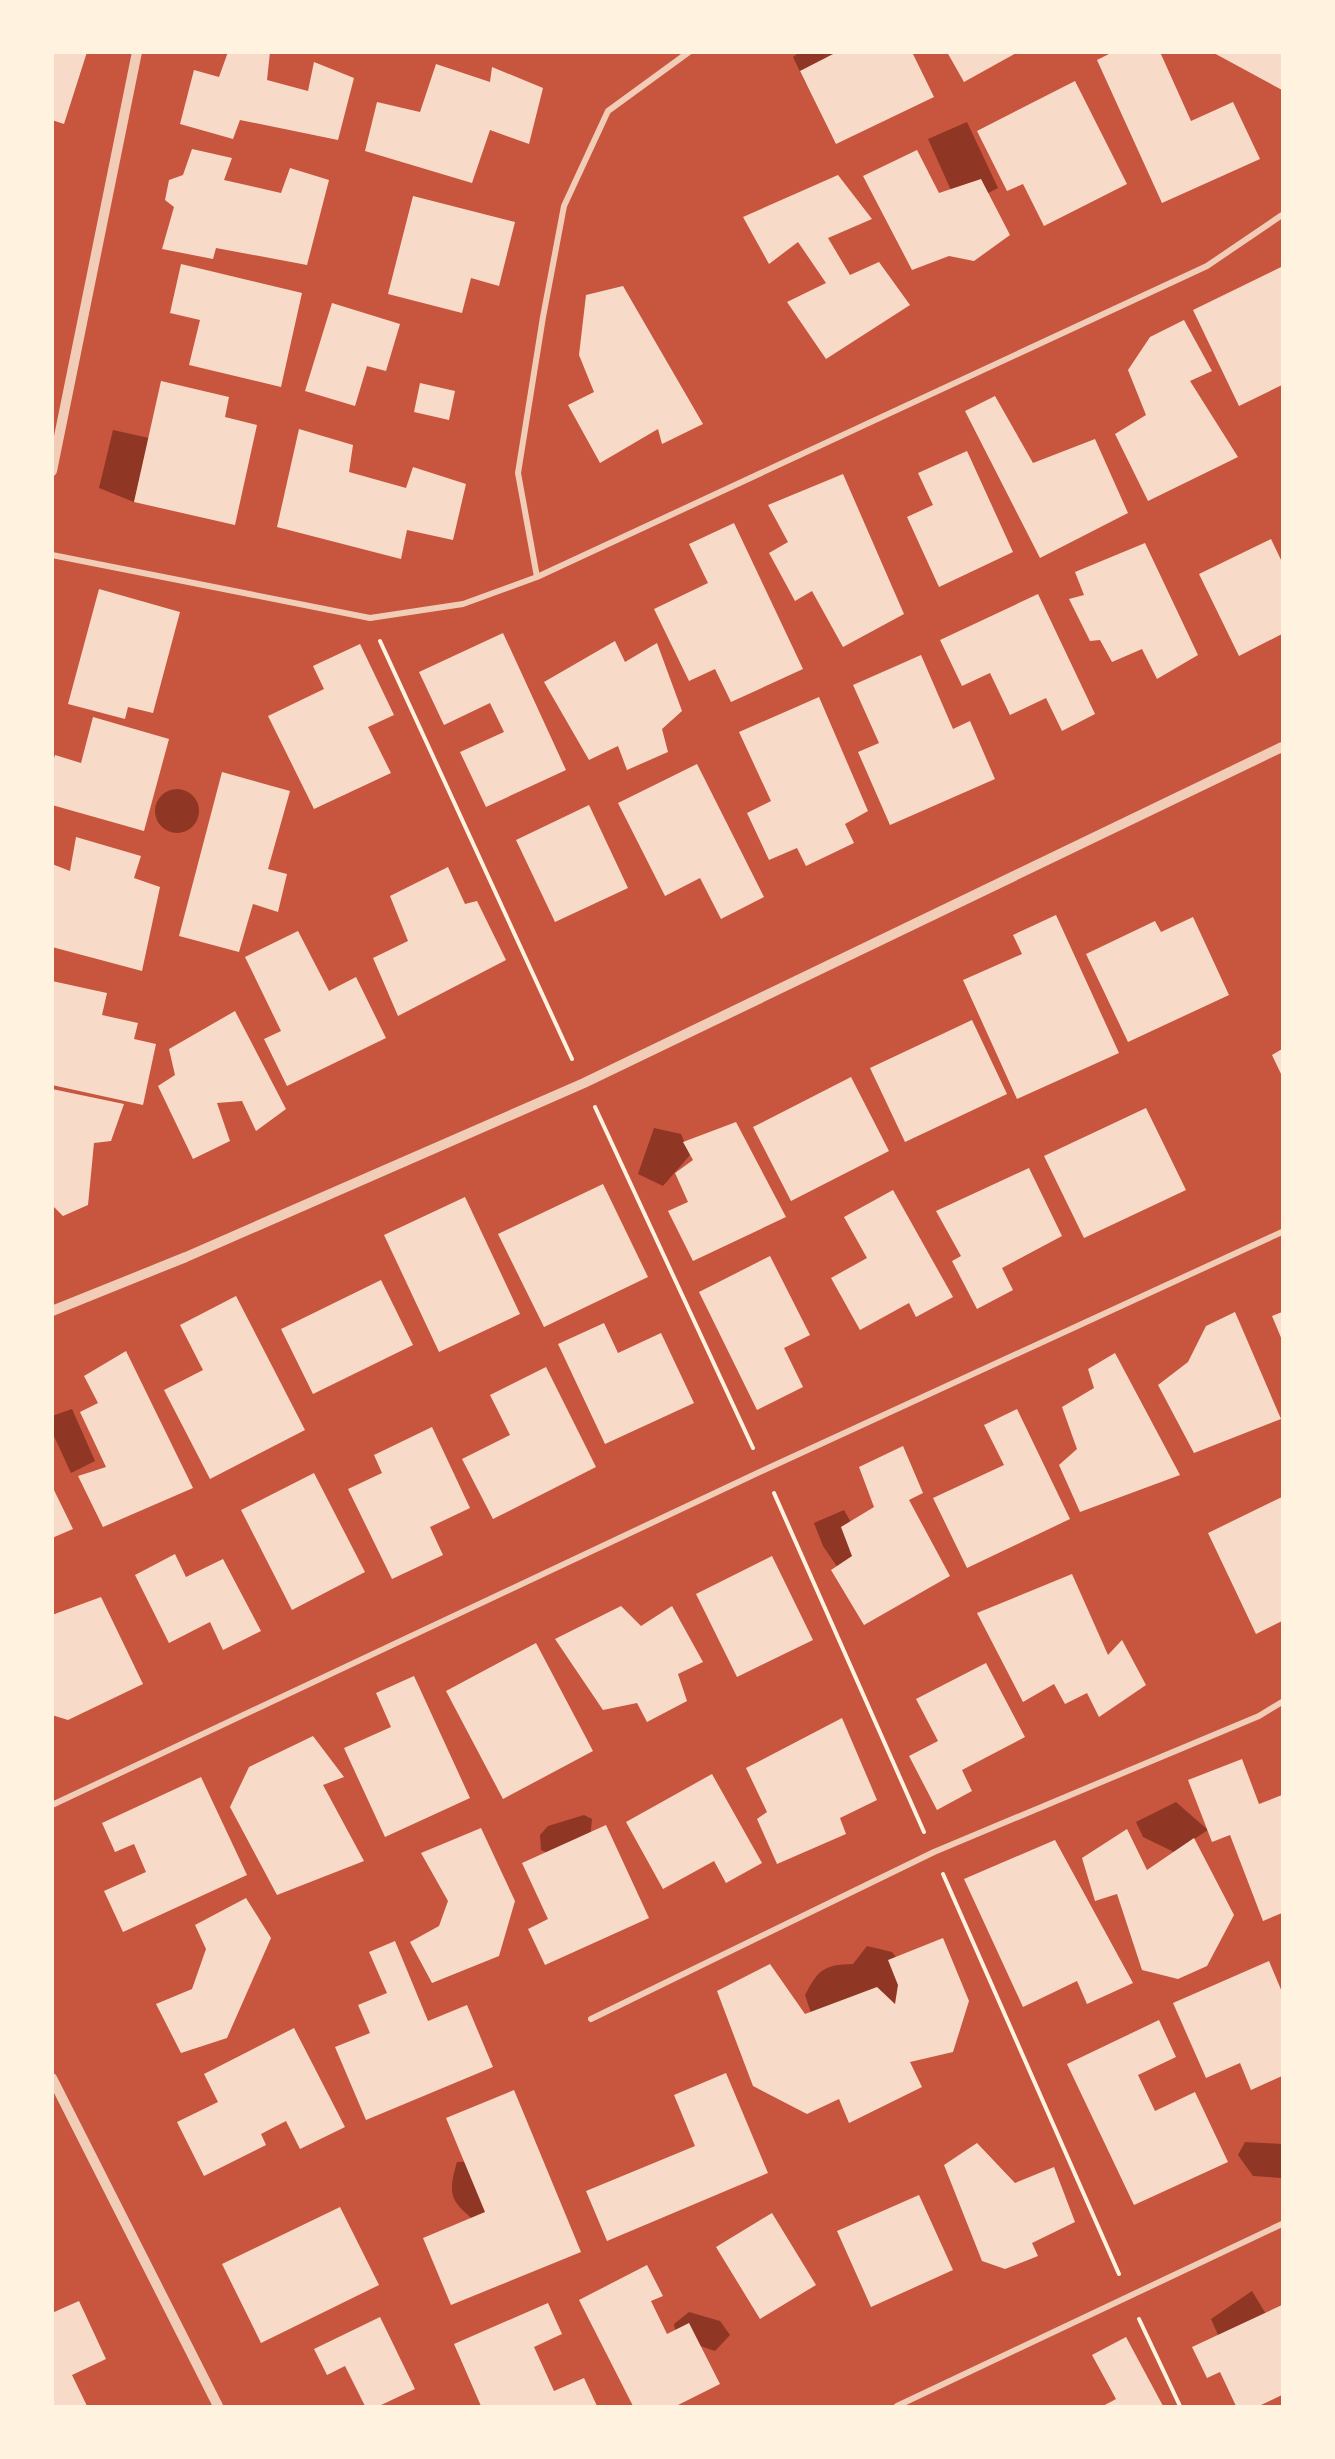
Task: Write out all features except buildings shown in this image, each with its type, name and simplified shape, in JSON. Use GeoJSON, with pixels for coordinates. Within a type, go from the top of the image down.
{"type":"FeatureCollection","features":[{"type":"Feature","properties":{"kind":"street"},"geometry":{"type":"LineString","coordinates":[[52,471],[137,52]]}},
{"type":"Feature","properties":{"kind":"street"},"geometry":{"type":"LineString","coordinates":[[537,577],[518,473],[543,317],[564,206],[608,111],[689,52]]}},
{"type":"Feature","properties":{"kind":"street"},"geometry":{"type":"LineString","coordinates":[[52,555],[370,618],[463,604],[537,577],[1207,266],[1282,215]]}},
{"type":"Feature","properties":{"kind":"street"},"geometry":{"type":"LineString","coordinates":[[52,1311],[186,1257],[584,1083],[1282,747]]}},
{"type":"Feature","properties":{"kind":"street"},"geometry":{"type":"LineString","coordinates":[[52,1806],[764,1470],[1282,1232]]}},
{"type":"Feature","properties":{"kind":"street"},"geometry":{"type":"LineString","coordinates":[[591,2019],[934,1852],[1259,1716],[1282,1702]]}},
{"type":"Feature","properties":{"kind":"street"},"geometry":{"type":"LineString","coordinates":[[52,2078],[218,2406]]}},
{"type":"Feature","properties":{"kind":"street"},"geometry":{"type":"LineString","coordinates":[[897,2406],[1282,2224]]}},
{"type":"Feature","properties":{"kind":"path"},"geometry":{"type":"LineString","coordinates":[[370,618],[764,1470],[1129,2296],[1180,2406]]}},
{"type":"Feature","properties":{"kind":"shaded area"},"geometry":{"type":"Polygon","coordinates":[[[800,52],[853,53],[830,79],[806,84],[793,57],[800,52]]]}},
{"type":"Feature","properties":{"kind":"shaded area"},"geometry":{"type":"Polygon","coordinates":[[[967,122],[998,188],[959,208],[928,139],[967,122]]]}},
{"type":"Feature","properties":{"kind":"shaded area"},"geometry":{"type":"Polygon","coordinates":[[[113,430],[149,438],[134,502],[99,488],[113,430]]]}},
{"type":"Feature","properties":{"kind":"shaded area"},"geometry":{"type":"Polygon","coordinates":[[[177,789],[186,790],[193,795],[198,802],[198,820],[193,827],[186,832],[177,833],[168,832],[161,827],[156,820],[155,811],[156,802],[161,795],[168,790],[177,789]]]}},
{"type":"Feature","properties":{"kind":"shaded area"},"geometry":{"type":"Polygon","coordinates":[[[654,1128],[681,1134],[690,1155],[663,1186],[638,1174],[654,1128]]]}},
{"type":"Feature","properties":{"kind":"shaded area"},"geometry":{"type":"Polygon","coordinates":[[[72,1409],[95,1461],[71,1473],[53,1434],[52,1416],[72,1409]]]}},
{"type":"Feature","properties":{"kind":"shaded area"},"geometry":{"type":"Polygon","coordinates":[[[844,1510],[868,1553],[840,1571],[823,1546],[814,1523],[844,1510]]]}},
{"type":"Feature","properties":{"kind":"shaded area"},"geometry":{"type":"Polygon","coordinates":[[[1176,1802],[1208,1830],[1174,1852],[1143,1837],[1136,1822],[1176,1802]]]}},
{"type":"Feature","properties":{"kind":"shaded area"},"geometry":{"type":"Polygon","coordinates":[[[584,1815],[592,1819],[590,1839],[555,1856],[541,1850],[540,1835],[548,1826],[584,1815]]]}},
{"type":"Feature","properties":{"kind":"shaded area"},"geometry":{"type":"Polygon","coordinates":[[[867,1946],[892,1952],[909,1974],[906,2005],[813,2019],[805,1995],[814,1979],[828,1967],[853,1964],[867,1946]]]}},
{"type":"Feature","properties":{"kind":"shaded area"},"geometry":{"type":"Polygon","coordinates":[[[1245,2142],[1282,2144],[1282,2178],[1253,2176],[1238,2155],[1245,2142]]]}},
{"type":"Feature","properties":{"kind":"shaded area"},"geometry":{"type":"Polygon","coordinates":[[[485,2161],[491,2182],[482,2227],[459,2206],[455,2200],[452,2185],[457,2162],[485,2161]]]}},
{"type":"Feature","properties":{"kind":"shaded area"},"geometry":{"type":"Polygon","coordinates":[[[1252,2291],[1272,2324],[1222,2344],[1211,2319],[1252,2291]]]}},
{"type":"Feature","properties":{"kind":"shaded area"},"geometry":{"type":"Polygon","coordinates":[[[689,2312],[720,2321],[730,2335],[715,2351],[677,2338],[674,2324],[689,2312]]]}}]}
